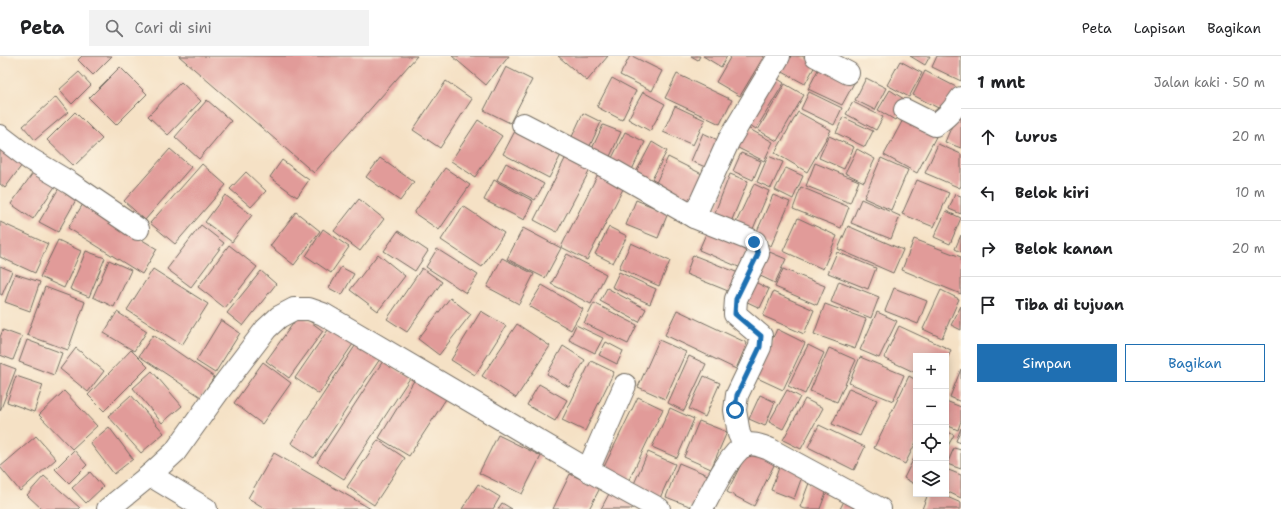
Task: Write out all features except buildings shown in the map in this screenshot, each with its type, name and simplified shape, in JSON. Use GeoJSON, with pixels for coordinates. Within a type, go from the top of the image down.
{"type":"FeatureCollection","features":[{"type":"Feature","properties":{"kind":"street"},"geometry":{"type":"LineString","coordinates":[[694,217],[729,140],[778,56]]}},
{"type":"Feature","properties":{"kind":"street"},"geometry":{"type":"LineString","coordinates":[[816,56],[848,74]]}},
{"type":"Feature","properties":{"kind":"street"},"geometry":{"type":"LineString","coordinates":[[905,110],[935,125],[951,112],[961,98]]}},
{"type":"Feature","properties":{"kind":"street"},"geometry":{"type":"LineString","coordinates":[[522,124],[612,170],[694,217],[754,242],[758,254],[736,299],[735,314],[761,336],[760,347],[737,395],[735,410],[738,434],[745,446]]}},
{"type":"Feature","properties":{"kind":"street"},"geometry":{"type":"LineString","coordinates":[[0,136],[30,159],[76,187],[138,229]]}},
{"type":"Feature","properties":{"kind":"street"},"geometry":{"type":"LineString","coordinates":[[108,509],[150,475],[175,452],[266,329],[279,317],[294,309],[309,309],[323,314],[588,470],[659,509]]}},
{"type":"Feature","properties":{"kind":"street"},"geometry":{"type":"LineString","coordinates":[[588,470],[625,385]]}},
{"type":"Feature","properties":{"kind":"street"},"geometry":{"type":"LineString","coordinates":[[702,509],[733,455],[745,446],[755,444],[769,449],[880,509]]}},
{"type":"Feature","properties":{"kind":"street"},"geometry":{"type":"LineString","coordinates":[[150,475],[206,509]]}},
{"type":"Feature","properties":{"kind":"route"},"geometry":{"type":"LineString","coordinates":[[735,410],[737,395],[760,347],[761,336],[735,314],[736,299],[758,254],[754,242]]}}]}
